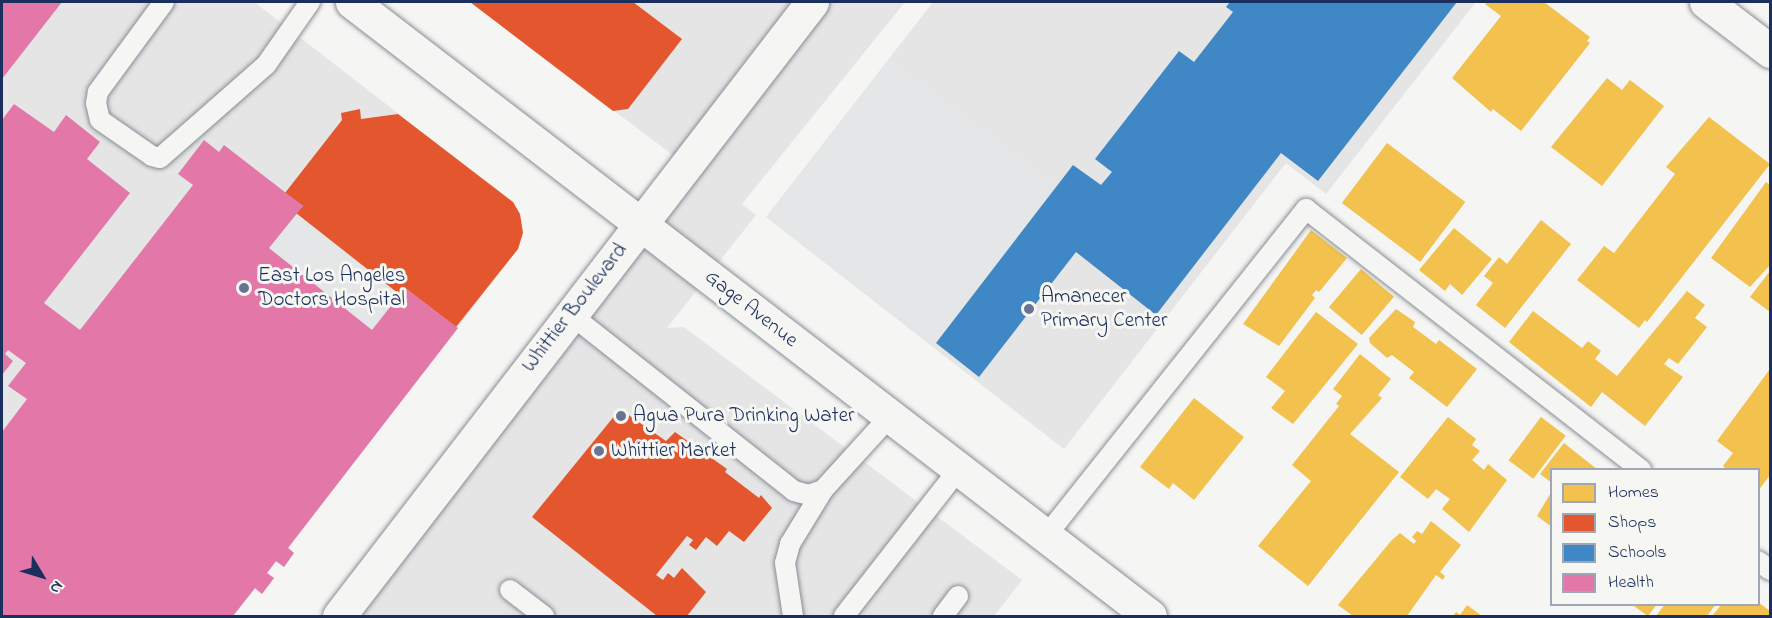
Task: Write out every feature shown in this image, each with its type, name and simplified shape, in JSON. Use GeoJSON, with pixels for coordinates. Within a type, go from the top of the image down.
{"type":"FeatureCollection","features":[{"type":"Feature","properties":{"kind":"street","name":"Gage Avenue"},"geometry":{"type":"LineString","coordinates":[[352,2],[1150,616]]}},
{"type":"Feature","properties":{"kind":"street","name":"Whittier Boulevard"},"geometry":{"type":"LineString","coordinates":[[339,616],[812,2]]}},
{"type":"Feature","properties":{"kind":"street"},"geometry":{"type":"LineString","coordinates":[[1706,2],[1770,51]]}},
{"type":"Feature","properties":{"kind":"lane"},"geometry":{"type":"LineString","coordinates":[[164,2],[98,92],[100,120],[152,156],[160,158],[266,65],[310,2]]}},
{"type":"Feature","properties":{"kind":"lane"},"geometry":{"type":"LineString","coordinates":[[1046,536],[1306,209],[1638,468]]}},
{"type":"Feature","properties":{"kind":"lane"},"geometry":{"type":"LineString","coordinates":[[570,314],[794,491],[809,495],[823,490]]}},
{"type":"Feature","properties":{"kind":"lane"},"geometry":{"type":"LineString","coordinates":[[793,616],[784,563],[790,544],[823,490],[890,416]]}},
{"type":"Feature","properties":{"kind":"lane"},"geometry":{"type":"LineString","coordinates":[[844,616],[959,469]]}},
{"type":"Feature","properties":{"kind":"lane"},"geometry":{"type":"LineString","coordinates":[[510,590],[544,616]]}},
{"type":"Feature","properties":{"kind":"lane"},"geometry":{"type":"LineString","coordinates":[[943,616],[958,596]]}},
{"type":"Feature","properties":{"kind":"shaded area","name":"East Los Angeles Doctors Hospital"},"geometry":{"type":"Polygon","coordinates":[[[2,2],[254,2],[513,202],[522,220],[518,249],[288,547],[294,553],[284,567],[276,562],[267,573],[274,578],[262,594],[255,589],[233,616],[2,616],[2,2]]]}},
{"type":"Feature","properties":{"kind":"shaded area"},"geometry":{"type":"Polygon","coordinates":[[[470,2],[905,2],[742,204],[756,215],[667,328],[684,327],[1022,580],[994,616],[339,616],[686,165],[470,2]]]}},
{"type":"Feature","properties":{"kind":"shaded area","name":"Amanecer Primary Center"},"geometry":{"type":"Polygon","coordinates":[[[933,2],[1476,2],[1326,194],[1286,163],[1064,449],[766,217],[933,2]]]}},
{"type":"Feature","properties":{"kind":"shaded area"},"geometry":{"type":"Polygon","coordinates":[[[889,59],[1058,186],[937,346],[769,219],[889,59]]]}},
{"type":"Feature","properties":{"kind":"shaded area"},"geometry":{"type":"Polygon","coordinates":[[[296,213],[399,294],[372,328],[269,248],[296,213]]]}},
{"type":"Feature","properties":{"kind":"building: Homes"},"geometry":{"type":"Polygon","coordinates":[[[1487,2],[1544,2],[1590,37],[1587,41],[1590,43],[1521,131],[1493,109],[1491,112],[1452,78],[1501,16],[1485,4],[1487,2]]]}},
{"type":"Feature","properties":{"kind":"building: Homes"},"geometry":{"type":"Polygon","coordinates":[[[1607,78],[1622,90],[1630,80],[1664,106],[1602,186],[1551,147],[1607,78]]]}},
{"type":"Feature","properties":{"kind":"building: Homes"},"geometry":{"type":"Polygon","coordinates":[[[1709,117],[1770,164],[1647,322],[1645,320],[1639,328],[1577,280],[1604,246],[1614,253],[1675,174],[1666,167],[1709,117]]]}},
{"type":"Feature","properties":{"kind":"building: Homes"},"geometry":{"type":"Polygon","coordinates":[[[1387,143],[1465,202],[1420,262],[1342,203],[1387,143]]]}},
{"type":"Feature","properties":{"kind":"building: Homes"},"geometry":{"type":"Polygon","coordinates":[[[1766,182],[1770,185],[1770,265],[1750,287],[1711,258],[1766,182]]]}},
{"type":"Feature","properties":{"kind":"building: Homes"},"geometry":{"type":"Polygon","coordinates":[[[1541,220],[1571,244],[1505,328],[1476,305],[1493,283],[1484,276],[1499,257],[1507,264],[1541,220]]]}},
{"type":"Feature","properties":{"kind":"building: Homes"},"geometry":{"type":"Polygon","coordinates":[[[1454,228],[1492,259],[1462,295],[1450,284],[1445,291],[1419,270],[1454,228]]]}},
{"type":"Feature","properties":{"kind":"building: Homes"},"geometry":{"type":"Polygon","coordinates":[[[1311,230],[1347,258],[1319,292],[1316,290],[1312,295],[1315,298],[1279,346],[1243,324],[1311,230]]]}},
{"type":"Feature","properties":{"kind":"building: Homes"},"geometry":{"type":"Polygon","coordinates":[[[1361,269],[1394,297],[1362,335],[1329,307],[1361,269]]]}},
{"type":"Feature","properties":{"kind":"building: Homes"},"geometry":{"type":"Polygon","coordinates":[[[1770,271],[1770,312],[1750,297],[1770,271]]]}},
{"type":"Feature","properties":{"kind":"building: Homes"},"geometry":{"type":"Polygon","coordinates":[[[1687,291],[1705,305],[1695,318],[1707,327],[1678,364],[1669,358],[1664,364],[1683,377],[1645,426],[1602,392],[1591,407],[1509,342],[1533,311],[1582,348],[1588,341],[1601,351],[1595,359],[1617,376],[1687,291]]]}},
{"type":"Feature","properties":{"kind":"building: Homes"},"geometry":{"type":"Polygon","coordinates":[[[1396,309],[1415,322],[1413,327],[1436,344],[1439,340],[1477,369],[1447,407],[1409,378],[1414,372],[1392,355],[1387,358],[1370,343],[1369,338],[1396,309]]]}},
{"type":"Feature","properties":{"kind":"building: Homes"},"geometry":{"type":"Polygon","coordinates":[[[1316,312],[1358,344],[1293,424],[1271,408],[1285,391],[1266,377],[1316,312]]]}},
{"type":"Feature","properties":{"kind":"building: Homes"},"geometry":{"type":"Polygon","coordinates":[[[1360,354],[1391,379],[1378,395],[1382,398],[1350,434],[1399,472],[1308,586],[1258,546],[1311,481],[1292,465],[1339,406],[1336,404],[1342,396],[1333,389],[1360,354]]]}},
{"type":"Feature","properties":{"kind":"building: Homes"},"geometry":{"type":"Polygon","coordinates":[[[1770,369],[1770,475],[1760,488],[1760,468],[1725,468],[1723,466],[1733,453],[1717,441],[1770,369]]]}},
{"type":"Feature","properties":{"kind":"building: Homes"},"geometry":{"type":"Polygon","coordinates":[[[1194,398],[1244,437],[1194,500],[1173,483],[1169,489],[1140,467],[1194,398]]]}},
{"type":"Feature","properties":{"kind":"building: Homes"},"geometry":{"type":"Polygon","coordinates":[[[1448,417],[1476,439],[1472,445],[1480,451],[1472,460],[1484,470],[1488,464],[1507,480],[1469,532],[1442,509],[1450,499],[1436,489],[1428,499],[1400,477],[1448,417]]]}},
{"type":"Feature","properties":{"kind":"building: Homes"},"geometry":{"type":"Polygon","coordinates":[[[1541,417],[1566,436],[1533,479],[1509,460],[1541,417]]]}},
{"type":"Feature","properties":{"kind":"building: Homes"},"geometry":{"type":"Polygon","coordinates":[[[1564,443],[1595,468],[1550,468],[1550,482],[1540,474],[1564,443]]]}},
{"type":"Feature","properties":{"kind":"building: Homes"},"geometry":{"type":"Polygon","coordinates":[[[1550,494],[1550,526],[1537,516],[1550,494]]]}},
{"type":"Feature","properties":{"kind":"building: Homes"},"geometry":{"type":"Polygon","coordinates":[[[1431,521],[1461,545],[1440,572],[1445,576],[1443,580],[1436,575],[1407,616],[1353,616],[1338,605],[1391,541],[1400,533],[1414,544],[1416,541],[1412,537],[1417,531],[1422,534],[1431,521]]]}},
{"type":"Feature","properties":{"kind":"building: Homes"},"geometry":{"type":"Polygon","coordinates":[[[1760,604],[1770,611],[1770,616],[1712,616],[1720,606],[1760,606],[1760,604]]]}},
{"type":"Feature","properties":{"kind":"building: Homes"},"geometry":{"type":"Polygon","coordinates":[[[1467,605],[1482,616],[1453,616],[1456,612],[1460,615],[1467,605]]]}},
{"type":"Feature","properties":{"kind":"building: Homes"},"geometry":{"type":"Polygon","coordinates":[[[1634,606],[1656,606],[1648,616],[1634,606]]]}},
{"type":"Feature","properties":{"kind":"building: Homes"},"geometry":{"type":"Polygon","coordinates":[[[1664,606],[1714,606],[1707,616],[1656,616],[1664,606]]]}},
{"type":"Feature","properties":{"kind":"building: Shops"},"geometry":{"type":"Polygon","coordinates":[[[470,2],[633,2],[682,39],[628,109],[613,111],[470,2]]]}},
{"type":"Feature","properties":{"kind":"building: Shops"},"geometry":{"type":"Polygon","coordinates":[[[360,109],[361,119],[398,114],[513,202],[520,214],[523,233],[518,249],[456,327],[405,288],[399,294],[296,213],[303,206],[285,193],[342,120],[341,113],[360,109]]]}},
{"type":"Feature","properties":{"kind":"building: Shops"},"geometry":{"type":"Polygon","coordinates":[[[620,409],[666,441],[675,432],[727,469],[725,472],[759,498],[761,495],[772,508],[744,542],[729,531],[717,546],[706,537],[696,550],[689,545],[693,540],[687,536],[656,575],[663,580],[668,573],[674,578],[682,568],[706,592],[687,616],[657,616],[532,517],[620,409]]]}},
{"type":"Feature","properties":{"kind":"building: Schools"},"geometry":{"type":"Polygon","coordinates":[[[1230,2],[1457,2],[1318,181],[1281,153],[1156,315],[1076,252],[979,377],[936,343],[1073,165],[1101,185],[1112,172],[1095,159],[1179,51],[1194,62],[1233,12],[1226,7],[1230,2]]]}},
{"type":"Feature","properties":{"kind":"building: Health"},"geometry":{"type":"Polygon","coordinates":[[[2,2],[62,2],[2,79],[2,2]]]}},
{"type":"Feature","properties":{"kind":"building: Health","name":"East Los Angeles Doctors Hospital"},"geometry":{"type":"Polygon","coordinates":[[[14,104],[54,132],[66,115],[100,142],[87,159],[130,193],[44,303],[80,330],[193,185],[178,174],[204,140],[219,152],[224,145],[303,206],[269,248],[372,330],[405,288],[458,328],[288,548],[294,553],[284,567],[276,561],[267,573],[274,578],[262,594],[255,588],[233,616],[2,616],[2,432],[27,399],[8,386],[26,363],[8,350],[5,354],[13,361],[2,375],[2,120],[14,104]]]}},
{"type":"Feature","properties":{"kind":"place","name":"East Los Angeles Doctors Hospital"},"geometry":{"type":"Point","coordinates":[244,288]}},
{"type":"Feature","properties":{"kind":"place","name":"Amanecer Primary Center"},"geometry":{"type":"Point","coordinates":[1029,309]}},
{"type":"Feature","properties":{"kind":"place","name":"Agua Pura Drinking Water"},"geometry":{"type":"Point","coordinates":[621,416]}},
{"type":"Feature","properties":{"kind":"place","name":"Whittier Market"},"geometry":{"type":"Point","coordinates":[599,451]}}]}
